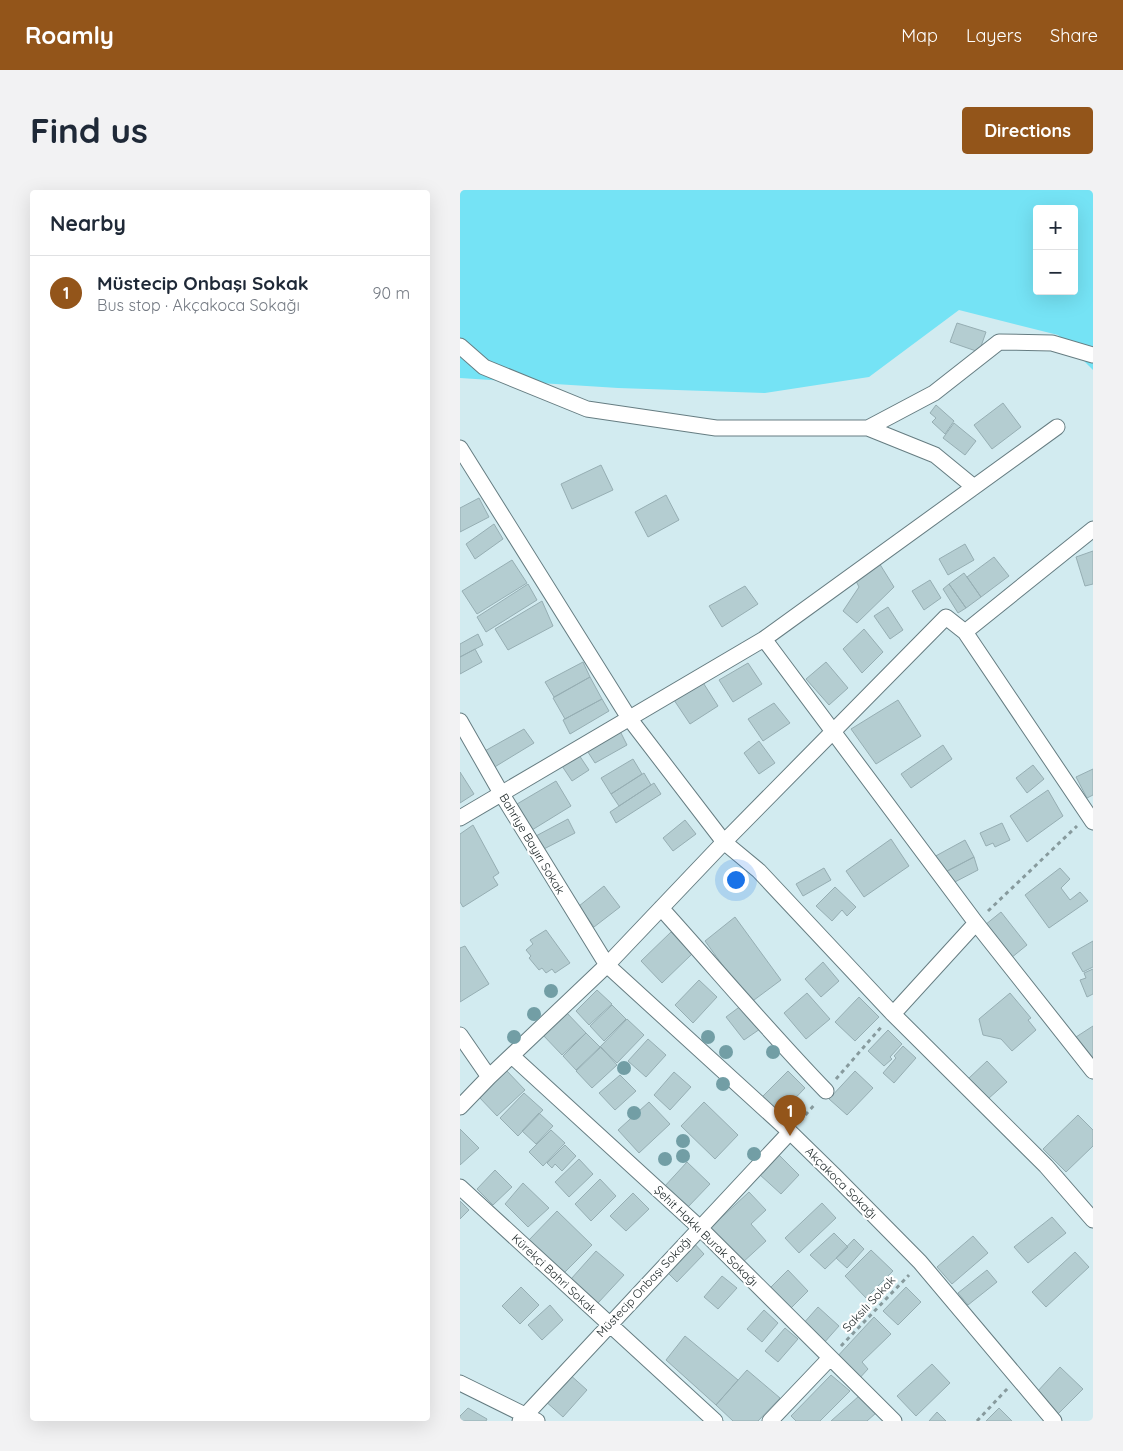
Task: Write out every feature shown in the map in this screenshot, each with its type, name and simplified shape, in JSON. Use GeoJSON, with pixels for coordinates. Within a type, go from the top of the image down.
{"type":"FeatureCollection","features":[{"type":"Feature","properties":{"kind":"street"},"geometry":{"type":"LineString","coordinates":[[868,428],[934,394],[999,342],[1052,343],[1093,355]]}},
{"type":"Feature","properties":{"kind":"street"},"geometry":{"type":"LineString","coordinates":[[460,346],[484,367],[587,409],[716,428],[868,428],[935,455],[974,487]]}},
{"type":"Feature","properties":{"kind":"street"},"geometry":{"type":"LineString","coordinates":[[460,818],[764,639],[1057,427]]}},
{"type":"Feature","properties":{"kind":"street"},"geometry":{"type":"LineString","coordinates":[[460,448],[629,718],[724,842],[759,871],[893,1014],[1046,1166],[1093,1220]]}},
{"type":"Feature","properties":{"kind":"street"},"geometry":{"type":"LineString","coordinates":[[965,632],[1093,529]]}},
{"type":"Feature","properties":{"kind":"street"},"geometry":{"type":"LineString","coordinates":[[460,1107],[607,965],[724,842],[946,617],[965,632],[1091,818]]}},
{"type":"Feature","properties":{"kind":"street"},"geometry":{"type":"LineString","coordinates":[[764,639],[976,923],[1093,1071]]}},
{"type":"Feature","properties":{"kind":"street","name":"Bahriye Bayırı Sokak"},"geometry":{"type":"LineString","coordinates":[[460,721],[501,793],[607,965]]}},
{"type":"Feature","properties":{"kind":"street"},"geometry":{"type":"LineString","coordinates":[[661,908],[732,987],[785,1050],[826,1091]]}},
{"type":"Feature","properties":{"kind":"street"},"geometry":{"type":"LineString","coordinates":[[893,1014],[976,923]]}},
{"type":"Feature","properties":{"kind":"street","name":"Akçakoca Sokağı"},"geometry":{"type":"LineString","coordinates":[[607,965],[790,1132],[920,1262],[1054,1421]]}},
{"type":"Feature","properties":{"kind":"street"},"geometry":{"type":"LineString","coordinates":[[460,1035],[489,1077]]}},
{"type":"Feature","properties":{"kind":"street","name":"Şehit Hakkı Burak Sokağı"},"geometry":{"type":"LineString","coordinates":[[512,1056],[700,1228],[894,1421]]}},
{"type":"Feature","properties":{"kind":"street","name":"Müstecip Onbaşı Sokağı"},"geometry":{"type":"LineString","coordinates":[[528,1419],[610,1325],[790,1132]]}},
{"type":"Feature","properties":{"kind":"street","name":"Kürekçi Bahri Sokak"},"geometry":{"type":"LineString","coordinates":[[460,1187],[715,1421]]}},
{"type":"Feature","properties":{"kind":"street"},"geometry":{"type":"LineString","coordinates":[[770,1421],[830,1358]]}},
{"type":"Feature","properties":{"kind":"street"},"geometry":{"type":"LineString","coordinates":[[460,1384],[528,1419]]}},
{"type":"Feature","properties":{"kind":"path"},"geometry":{"type":"LineString","coordinates":[[976,923],[1091,818]]}},
{"type":"Feature","properties":{"kind":"path"},"geometry":{"type":"LineString","coordinates":[[790,1132],[893,1014]]}},
{"type":"Feature","properties":{"kind":"path","name":"Saksılı Sokak"},"geometry":{"type":"LineString","coordinates":[[830,1358],[920,1262]]}},
{"type":"Feature","properties":{"kind":"path"},"geometry":{"type":"LineString","coordinates":[[978,1421],[1018,1378]]}},
{"type":"Feature","properties":{"kind":"shaded area"},"geometry":{"type":"Polygon","coordinates":[[[460,190],[1093,190],[1093,370],[1058,335],[959,310],[869,377],[765,393],[618,388],[460,378],[460,190]]]}},
{"type":"Feature","properties":{"kind":"building"},"geometry":{"type":"Polygon","coordinates":[[[957,323],[986,332],[979,352],[950,342],[957,323]]]}},
{"type":"Feature","properties":{"kind":"building"},"geometry":{"type":"Polygon","coordinates":[[[1003,403],[1021,427],[992,449],[974,425],[1003,403]]]}},
{"type":"Feature","properties":{"kind":"building"},"geometry":{"type":"Polygon","coordinates":[[[936,405],[954,421],[945,434],[932,422],[936,418],[930,413],[936,405]]]}},
{"type":"Feature","properties":{"kind":"building"},"geometry":{"type":"Polygon","coordinates":[[[954,423],[976,441],[965,455],[943,438],[954,423]]]}},
{"type":"Feature","properties":{"kind":"building"},"geometry":{"type":"Polygon","coordinates":[[[601,465],[613,490],[572,509],[561,484],[601,465]]]}},
{"type":"Feature","properties":{"kind":"building"},"geometry":{"type":"Polygon","coordinates":[[[666,495],[679,520],[648,537],[635,512],[666,495]]]}},
{"type":"Feature","properties":{"kind":"building"},"geometry":{"type":"Polygon","coordinates":[[[479,498],[489,517],[460,532],[460,508],[479,498]]]}},
{"type":"Feature","properties":{"kind":"building"},"geometry":{"type":"Polygon","coordinates":[[[494,524],[503,539],[475,559],[466,544],[494,524]]]}},
{"type":"Feature","properties":{"kind":"building"},"geometry":{"type":"Polygon","coordinates":[[[965,544],[974,560],[948,575],[939,559],[965,544]]]}},
{"type":"Feature","properties":{"kind":"building"},"geometry":{"type":"Polygon","coordinates":[[[1093,551],[1093,584],[1085,586],[1076,557],[1093,551]]]}},
{"type":"Feature","properties":{"kind":"building"},"geometry":{"type":"Polygon","coordinates":[[[994,557],[1009,576],[981,597],[967,577],[994,557]]]}},
{"type":"Feature","properties":{"kind":"building"},"geometry":{"type":"Polygon","coordinates":[[[876,558],[894,587],[857,623],[843,611],[859,587],[854,577],[876,558]]]}},
{"type":"Feature","properties":{"kind":"building"},"geometry":{"type":"Polygon","coordinates":[[[512,560],[527,583],[477,614],[462,591],[512,560]]]}},
{"type":"Feature","properties":{"kind":"building"},"geometry":{"type":"Polygon","coordinates":[[[964,573],[981,597],[966,608],[949,584],[964,573]]]}},
{"type":"Feature","properties":{"kind":"building"},"geometry":{"type":"Polygon","coordinates":[[[930,580],[941,598],[924,610],[912,591],[930,580]]]}},
{"type":"Feature","properties":{"kind":"building"},"geometry":{"type":"Polygon","coordinates":[[[528,584],[537,600],[486,632],[477,617],[528,584]]]}},
{"type":"Feature","properties":{"kind":"building"},"geometry":{"type":"Polygon","coordinates":[[[949,584],[966,608],[958,613],[943,589],[949,584]]]}},
{"type":"Feature","properties":{"kind":"building"},"geometry":{"type":"Polygon","coordinates":[[[745,586],[758,604],[722,627],[709,606],[745,586]]]}},
{"type":"Feature","properties":{"kind":"building"},"geometry":{"type":"Polygon","coordinates":[[[542,601],[553,626],[508,650],[495,629],[542,601]]]}},
{"type":"Feature","properties":{"kind":"building"},"geometry":{"type":"Polygon","coordinates":[[[888,607],[903,630],[890,639],[874,616],[888,607]]]}},
{"type":"Feature","properties":{"kind":"building"},"geometry":{"type":"Polygon","coordinates":[[[864,629],[883,652],[862,673],[843,649],[864,629]]]}},
{"type":"Feature","properties":{"kind":"building"},"geometry":{"type":"Polygon","coordinates":[[[478,634],[483,645],[460,657],[460,644],[478,634]]]}},
{"type":"Feature","properties":{"kind":"building"},"geometry":{"type":"Polygon","coordinates":[[[475,649],[482,662],[460,674],[460,657],[475,649]]]}},
{"type":"Feature","properties":{"kind":"building"},"geometry":{"type":"Polygon","coordinates":[[[583,662],[590,677],[554,697],[545,682],[583,662]]]}},
{"type":"Feature","properties":{"kind":"building"},"geometry":{"type":"Polygon","coordinates":[[[826,662],[848,688],[829,705],[806,679],[826,662]]]}},
{"type":"Feature","properties":{"kind":"building"},"geometry":{"type":"Polygon","coordinates":[[[748,663],[762,684],[733,702],[719,680],[748,663]]]}},
{"type":"Feature","properties":{"kind":"building"},"geometry":{"type":"Polygon","coordinates":[[[590,677],[602,699],[565,719],[553,698],[590,677]]]}},
{"type":"Feature","properties":{"kind":"building"},"geometry":{"type":"Polygon","coordinates":[[[702,681],[718,706],[690,724],[674,700],[702,681]]]}},
{"type":"Feature","properties":{"kind":"building"},"geometry":{"type":"Polygon","coordinates":[[[602,699],[609,711],[570,734],[563,720],[602,699]]]}},
{"type":"Feature","properties":{"kind":"building"},"geometry":{"type":"Polygon","coordinates":[[[898,700],[921,736],[876,764],[851,729],[898,700]]]}},
{"type":"Feature","properties":{"kind":"building"},"geometry":{"type":"Polygon","coordinates":[[[774,703],[790,723],[763,741],[748,719],[774,703]]]}},
{"type":"Feature","properties":{"kind":"building"},"geometry":{"type":"Polygon","coordinates":[[[524,729],[534,743],[493,768],[483,752],[524,729]]]}},
{"type":"Feature","properties":{"kind":"building"},"geometry":{"type":"Polygon","coordinates":[[[620,731],[627,745],[595,763],[586,749],[620,731]]]}},
{"type":"Feature","properties":{"kind":"building"},"geometry":{"type":"Polygon","coordinates":[[[759,741],[775,763],[759,774],[744,753],[759,741]]]}},
{"type":"Feature","properties":{"kind":"building"},"geometry":{"type":"Polygon","coordinates":[[[943,745],[952,759],[911,788],[901,774],[943,745]]]}},
{"type":"Feature","properties":{"kind":"building"},"geometry":{"type":"Polygon","coordinates":[[[579,755],[589,770],[572,781],[562,766],[579,755]]]}},
{"type":"Feature","properties":{"kind":"building"},"geometry":{"type":"Polygon","coordinates":[[[633,759],[642,774],[611,794],[601,778],[633,759]]]}},
{"type":"Feature","properties":{"kind":"building"},"geometry":{"type":"Polygon","coordinates":[[[1033,765],[1044,779],[1027,793],[1016,778],[1033,765]]]}},
{"type":"Feature","properties":{"kind":"building"},"geometry":{"type":"Polygon","coordinates":[[[1093,769],[1093,795],[1087,798],[1076,777],[1093,769]]]}},
{"type":"Feature","properties":{"kind":"building"},"geometry":{"type":"Polygon","coordinates":[[[460,772],[474,794],[460,803],[460,772]]]}},
{"type":"Feature","properties":{"kind":"building"},"geometry":{"type":"Polygon","coordinates":[[[644,773],[651,785],[619,806],[611,794],[644,773]]]}},
{"type":"Feature","properties":{"kind":"building"},"geometry":{"type":"Polygon","coordinates":[[[556,781],[571,806],[532,830],[517,804],[556,781]]]}},
{"type":"Feature","properties":{"kind":"building"},"geometry":{"type":"Polygon","coordinates":[[[654,783],[661,794],[616,823],[610,812],[654,783]]]}},
{"type":"Feature","properties":{"kind":"building"},"geometry":{"type":"Polygon","coordinates":[[[1048,790],[1063,816],[1027,842],[1010,816],[1048,790]]]}},
{"type":"Feature","properties":{"kind":"building"},"geometry":{"type":"Polygon","coordinates":[[[568,819],[575,833],[540,851],[534,837],[568,819]]]}},
{"type":"Feature","properties":{"kind":"building"},"geometry":{"type":"Polygon","coordinates":[[[685,820],[696,834],[673,851],[663,838],[685,820]]]}},
{"type":"Feature","properties":{"kind":"building"},"geometry":{"type":"Polygon","coordinates":[[[1002,823],[1010,840],[995,847],[993,843],[986,846],[980,833],[1002,823]]]}},
{"type":"Feature","properties":{"kind":"building"},"geometry":{"type":"Polygon","coordinates":[[[473,825],[499,873],[493,877],[498,885],[463,907],[460,902],[460,834],[473,825]]]}},
{"type":"Feature","properties":{"kind":"building"},"geometry":{"type":"Polygon","coordinates":[[[891,839],[909,866],[864,897],[846,871],[891,839]]]}},
{"type":"Feature","properties":{"kind":"building"},"geometry":{"type":"Polygon","coordinates":[[[965,840],[974,857],[941,874],[932,858],[965,840]]]}},
{"type":"Feature","properties":{"kind":"building"},"geometry":{"type":"Polygon","coordinates":[[[974,857],[978,870],[949,885],[942,874],[974,857]]]}},
{"type":"Feature","properties":{"kind":"building"},"geometry":{"type":"Polygon","coordinates":[[[824,868],[831,880],[803,896],[796,884],[824,868]]]}},
{"type":"Feature","properties":{"kind":"building"},"geometry":{"type":"Polygon","coordinates":[[[1060,868],[1070,879],[1061,888],[1070,900],[1080,892],[1088,901],[1049,928],[1025,895],[1060,868]]]}},
{"type":"Feature","properties":{"kind":"building"},"geometry":{"type":"Polygon","coordinates":[[[604,886],[620,907],[594,927],[579,906],[604,886]]]}},
{"type":"Feature","properties":{"kind":"building"},"geometry":{"type":"Polygon","coordinates":[[[835,887],[856,907],[847,916],[842,910],[832,921],[816,906],[835,887]]]}},
{"type":"Feature","properties":{"kind":"building"},"geometry":{"type":"Polygon","coordinates":[[[1001,912],[1027,945],[1011,958],[985,925],[1001,912]]]}},
{"type":"Feature","properties":{"kind":"building"},"geometry":{"type":"Polygon","coordinates":[[[735,917],[781,980],[750,1003],[705,941],[735,917]]]}},
{"type":"Feature","properties":{"kind":"building"},"geometry":{"type":"Polygon","coordinates":[[[546,930],[570,963],[555,973],[552,969],[546,973],[542,968],[539,970],[529,958],[531,956],[526,950],[533,944],[530,940],[546,930]]]}},
{"type":"Feature","properties":{"kind":"building"},"geometry":{"type":"Polygon","coordinates":[[[671,932],[692,954],[662,983],[641,961],[671,932]]]}},
{"type":"Feature","properties":{"kind":"building"},"geometry":{"type":"Polygon","coordinates":[[[1093,941],[1093,967],[1083,972],[1072,953],[1093,941]]]}},
{"type":"Feature","properties":{"kind":"building"},"geometry":{"type":"Polygon","coordinates":[[[465,946],[489,984],[460,1002],[460,948],[465,946]]]}},
{"type":"Feature","properties":{"kind":"building"},"geometry":{"type":"Polygon","coordinates":[[[823,962],[839,981],[821,997],[805,979],[823,962]]]}},
{"type":"Feature","properties":{"kind":"building"},"geometry":{"type":"Polygon","coordinates":[[[1093,969],[1093,994],[1087,997],[1080,980],[1086,978],[1084,973],[1093,969]]]}},
{"type":"Feature","properties":{"kind":"building"},"geometry":{"type":"Polygon","coordinates":[[[699,980],[717,997],[693,1023],[675,1005],[699,980]]]}},
{"type":"Feature","properties":{"kind":"building"},"geometry":{"type":"Polygon","coordinates":[[[597,990],[612,1004],[589,1025],[576,1011],[597,990]]]}},
{"type":"Feature","properties":{"kind":"building"},"geometry":{"type":"Polygon","coordinates":[[[807,993],[830,1019],[806,1039],[784,1013],[807,993]]]}},
{"type":"Feature","properties":{"kind":"building"},"geometry":{"type":"Polygon","coordinates":[[[1010,993],[1031,1018],[1028,1020],[1036,1030],[1012,1051],[1001,1039],[983,1035],[979,1019],[1010,993]]]}},
{"type":"Feature","properties":{"kind":"building"},"geometry":{"type":"Polygon","coordinates":[[[859,997],[879,1017],[855,1041],[835,1022],[859,997]]]}},
{"type":"Feature","properties":{"kind":"building"},"geometry":{"type":"Polygon","coordinates":[[[612,1005],[626,1019],[604,1041],[590,1026],[612,1005]]]}},
{"type":"Feature","properties":{"kind":"building"},"geometry":{"type":"Polygon","coordinates":[[[742,1005],[760,1029],[744,1040],[726,1017],[742,1005]]]}},
{"type":"Feature","properties":{"kind":"building"},"geometry":{"type":"Polygon","coordinates":[[[566,1012],[586,1033],[562,1055],[542,1034],[566,1012]]]}},
{"type":"Feature","properties":{"kind":"building"},"geometry":{"type":"Polygon","coordinates":[[[627,1019],[644,1035],[617,1063],[600,1047],[627,1019]]]}},
{"type":"Feature","properties":{"kind":"building"},"geometry":{"type":"Polygon","coordinates":[[[1093,1026],[1093,1063],[1076,1037],[1093,1026]]]}},
{"type":"Feature","properties":{"kind":"building"},"geometry":{"type":"Polygon","coordinates":[[[888,1030],[902,1044],[890,1057],[892,1059],[884,1066],[868,1051],[888,1030]]]}},
{"type":"Feature","properties":{"kind":"building"},"geometry":{"type":"Polygon","coordinates":[[[586,1033],[600,1047],[576,1070],[563,1056],[586,1033]]]}},
{"type":"Feature","properties":{"kind":"building"},"geometry":{"type":"Polygon","coordinates":[[[648,1039],[666,1055],[646,1077],[628,1061],[648,1039]]]}},
{"type":"Feature","properties":{"kind":"building"},"geometry":{"type":"Polygon","coordinates":[[[903,1046],[916,1058],[894,1083],[883,1073],[896,1058],[894,1056],[903,1046]]]}},
{"type":"Feature","properties":{"kind":"building"},"geometry":{"type":"Polygon","coordinates":[[[601,1047],[617,1065],[592,1088],[576,1071],[601,1047]]]}},
{"type":"Feature","properties":{"kind":"building"},"geometry":{"type":"Polygon","coordinates":[[[987,1061],[1007,1082],[988,1099],[968,1079],[987,1061]]]}},
{"type":"Feature","properties":{"kind":"building"},"geometry":{"type":"Polygon","coordinates":[[[506,1070],[525,1090],[497,1116],[479,1097],[506,1070]]]}},
{"type":"Feature","properties":{"kind":"building"},"geometry":{"type":"Polygon","coordinates":[[[788,1071],[805,1088],[780,1114],[762,1097],[788,1071]]]}},
{"type":"Feature","properties":{"kind":"building"},"geometry":{"type":"Polygon","coordinates":[[[855,1071],[873,1088],[847,1115],[829,1099],[855,1071]]]}},
{"type":"Feature","properties":{"kind":"building"},"geometry":{"type":"Polygon","coordinates":[[[674,1072],[691,1087],[670,1110],[654,1095],[674,1072]]]}},
{"type":"Feature","properties":{"kind":"building"},"geometry":{"type":"Polygon","coordinates":[[[620,1075],[636,1091],[615,1110],[599,1093],[620,1075]]]}},
{"type":"Feature","properties":{"kind":"building"},"geometry":{"type":"Polygon","coordinates":[[[524,1093],[543,1110],[518,1136],[500,1118],[524,1093]]]}},
{"type":"Feature","properties":{"kind":"building"},"geometry":{"type":"Polygon","coordinates":[[[649,1102],[670,1124],[639,1153],[618,1130],[649,1102]]]}},
{"type":"Feature","properties":{"kind":"building"},"geometry":{"type":"Polygon","coordinates":[[[704,1102],[738,1135],[715,1159],[681,1126],[704,1102]]]}},
{"type":"Feature","properties":{"kind":"building"},"geometry":{"type":"Polygon","coordinates":[[[539,1113],[553,1126],[536,1144],[522,1131],[539,1113]]]}},
{"type":"Feature","properties":{"kind":"building"},"geometry":{"type":"Polygon","coordinates":[[[1078,1115],[1093,1130],[1093,1146],[1066,1172],[1043,1149],[1078,1115]]]}},
{"type":"Feature","properties":{"kind":"building"},"geometry":{"type":"Polygon","coordinates":[[[460,1129],[479,1148],[460,1165],[460,1129]]]}},
{"type":"Feature","properties":{"kind":"building"},"geometry":{"type":"Polygon","coordinates":[[[551,1130],[565,1143],[543,1166],[529,1152],[551,1130]]]}},
{"type":"Feature","properties":{"kind":"building"},"geometry":{"type":"Polygon","coordinates":[[[565,1145],[576,1156],[562,1171],[555,1164],[552,1168],[547,1163],[565,1145]]]}},
{"type":"Feature","properties":{"kind":"building"},"geometry":{"type":"Polygon","coordinates":[[[778,1154],[799,1175],[781,1194],[759,1174],[778,1154]]]}},
{"type":"Feature","properties":{"kind":"building"},"geometry":{"type":"Polygon","coordinates":[[[579,1159],[593,1174],[569,1197],[555,1182],[579,1159]]]}},
{"type":"Feature","properties":{"kind":"building"},"geometry":{"type":"Polygon","coordinates":[[[687,1162],[710,1184],[687,1208],[664,1187],[687,1162]]]}},
{"type":"Feature","properties":{"kind":"building"},"geometry":{"type":"Polygon","coordinates":[[[495,1170],[512,1187],[493,1205],[477,1189],[495,1170]]]}},
{"type":"Feature","properties":{"kind":"building"},"geometry":{"type":"Polygon","coordinates":[[[600,1179],[616,1196],[591,1221],[575,1204],[600,1179]]]}},
{"type":"Feature","properties":{"kind":"building"},"geometry":{"type":"Polygon","coordinates":[[[523,1183],[549,1208],[528,1227],[505,1204],[523,1183]]]}},
{"type":"Feature","properties":{"kind":"building"},"geometry":{"type":"Polygon","coordinates":[[[749,1192],[766,1210],[751,1224],[766,1241],[742,1263],[710,1228],[749,1192]]]}},
{"type":"Feature","properties":{"kind":"building"},"geometry":{"type":"Polygon","coordinates":[[[633,1193],[649,1209],[626,1231],[610,1216],[633,1193]]]}},
{"type":"Feature","properties":{"kind":"building"},"geometry":{"type":"Polygon","coordinates":[[[460,1201],[469,1210],[460,1219],[460,1201]]]}},
{"type":"Feature","properties":{"kind":"building"},"geometry":{"type":"Polygon","coordinates":[[[822,1203],[836,1218],[799,1253],[785,1238],[822,1203]]]}},
{"type":"Feature","properties":{"kind":"building"},"geometry":{"type":"Polygon","coordinates":[[[557,1211],[592,1245],[564,1273],[529,1240],[557,1211]]]}},
{"type":"Feature","properties":{"kind":"building"},"geometry":{"type":"Polygon","coordinates":[[[1052,1217],[1066,1233],[1028,1263],[1014,1247],[1052,1217]]]}},
{"type":"Feature","properties":{"kind":"building"},"geometry":{"type":"Polygon","coordinates":[[[834,1233],[848,1247],[825,1269],[810,1255],[834,1233]]]}},
{"type":"Feature","properties":{"kind":"building"},"geometry":{"type":"Polygon","coordinates":[[[973,1236],[988,1253],[952,1284],[937,1267],[973,1236]]]}},
{"type":"Feature","properties":{"kind":"building"},"geometry":{"type":"Polygon","coordinates":[[[854,1239],[864,1249],[847,1268],[836,1258],[854,1239]]]}},
{"type":"Feature","properties":{"kind":"building"},"geometry":{"type":"Polygon","coordinates":[[[692,1241],[704,1254],[677,1282],[664,1269],[692,1241]]]}},
{"type":"Feature","properties":{"kind":"building"},"geometry":{"type":"Polygon","coordinates":[[[871,1250],[893,1271],[866,1298],[845,1276],[871,1250]]]}},
{"type":"Feature","properties":{"kind":"building"},"geometry":{"type":"Polygon","coordinates":[[[596,1251],[624,1275],[598,1303],[571,1279],[596,1251]]]}},
{"type":"Feature","properties":{"kind":"building"},"geometry":{"type":"Polygon","coordinates":[[[1075,1252],[1089,1267],[1046,1307],[1032,1292],[1075,1252]]]}},
{"type":"Feature","properties":{"kind":"building"},"geometry":{"type":"Polygon","coordinates":[[[788,1270],[808,1291],[789,1310],[768,1290],[788,1270]]]}},
{"type":"Feature","properties":{"kind":"building"},"geometry":{"type":"Polygon","coordinates":[[[987,1270],[997,1282],[968,1305],[958,1293],[987,1270]]]}},
{"type":"Feature","properties":{"kind":"building"},"geometry":{"type":"Polygon","coordinates":[[[722,1276],[737,1288],[718,1309],[704,1297],[722,1276]]]}},
{"type":"Feature","properties":{"kind":"building"},"geometry":{"type":"Polygon","coordinates":[[[521,1287],[539,1305],[520,1324],[502,1306],[521,1287]]]}},
{"type":"Feature","properties":{"kind":"building"},"geometry":{"type":"Polygon","coordinates":[[[906,1287],[921,1302],[898,1325],[883,1311],[906,1287]]]}},
{"type":"Feature","properties":{"kind":"building"},"geometry":{"type":"Polygon","coordinates":[[[550,1305],[563,1320],[542,1340],[528,1325],[550,1305]]]}},
{"type":"Feature","properties":{"kind":"building"},"geometry":{"type":"Polygon","coordinates":[[[818,1307],[839,1326],[823,1344],[802,1325],[818,1307]]]}},
{"type":"Feature","properties":{"kind":"building"},"geometry":{"type":"Polygon","coordinates":[[[764,1310],[778,1323],[762,1342],[747,1329],[764,1310]]]}},
{"type":"Feature","properties":{"kind":"building"},"geometry":{"type":"Polygon","coordinates":[[[874,1317],[891,1334],[862,1362],[868,1369],[857,1381],[835,1359],[874,1317]]]}},
{"type":"Feature","properties":{"kind":"building"},"geometry":{"type":"Polygon","coordinates":[[[785,1328],[798,1339],[778,1362],[765,1351],[785,1328]]]}},
{"type":"Feature","properties":{"kind":"building"},"geometry":{"type":"Polygon","coordinates":[[[685,1336],[738,1380],[716,1405],[666,1360],[685,1336]]]}},
{"type":"Feature","properties":{"kind":"building"},"geometry":{"type":"Polygon","coordinates":[[[932,1364],[950,1383],[916,1416],[897,1396],[932,1364]]]}},
{"type":"Feature","properties":{"kind":"building"},"geometry":{"type":"Polygon","coordinates":[[[1060,1367],[1083,1389],[1058,1414],[1036,1393],[1060,1367]]]}},
{"type":"Feature","properties":{"kind":"building"},"geometry":{"type":"Polygon","coordinates":[[[747,1370],[780,1398],[758,1421],[733,1421],[716,1405],[747,1370]]]}},
{"type":"Feature","properties":{"kind":"building"},"geometry":{"type":"Polygon","coordinates":[[[568,1373],[587,1390],[563,1417],[544,1400],[568,1373]]]}},
{"type":"Feature","properties":{"kind":"building"},"geometry":{"type":"Polygon","coordinates":[[[831,1375],[850,1391],[820,1421],[796,1421],[791,1416],[831,1375]]]}},
{"type":"Feature","properties":{"kind":"building"},"geometry":{"type":"Polygon","coordinates":[[[859,1396],[876,1413],[867,1421],[831,1421],[859,1396]]]}},
{"type":"Feature","properties":{"kind":"building"},"geometry":{"type":"Polygon","coordinates":[[[468,1408],[487,1419],[486,1421],[460,1421],[460,1416],[468,1408]]]}},
{"type":"Feature","properties":{"kind":"building"},"geometry":{"type":"Polygon","coordinates":[[[999,1408],[1012,1421],[986,1421],[999,1408]]]}},
{"type":"Feature","properties":{"kind":"building"},"geometry":{"type":"Polygon","coordinates":[[[937,1412],[946,1421],[929,1421],[937,1412]]]}},
{"type":"Feature","properties":{"kind":"place","name":"Müstecip Onbaşı Sokak"},"geometry":{"type":"Point","coordinates":[790,1136]}}]}
